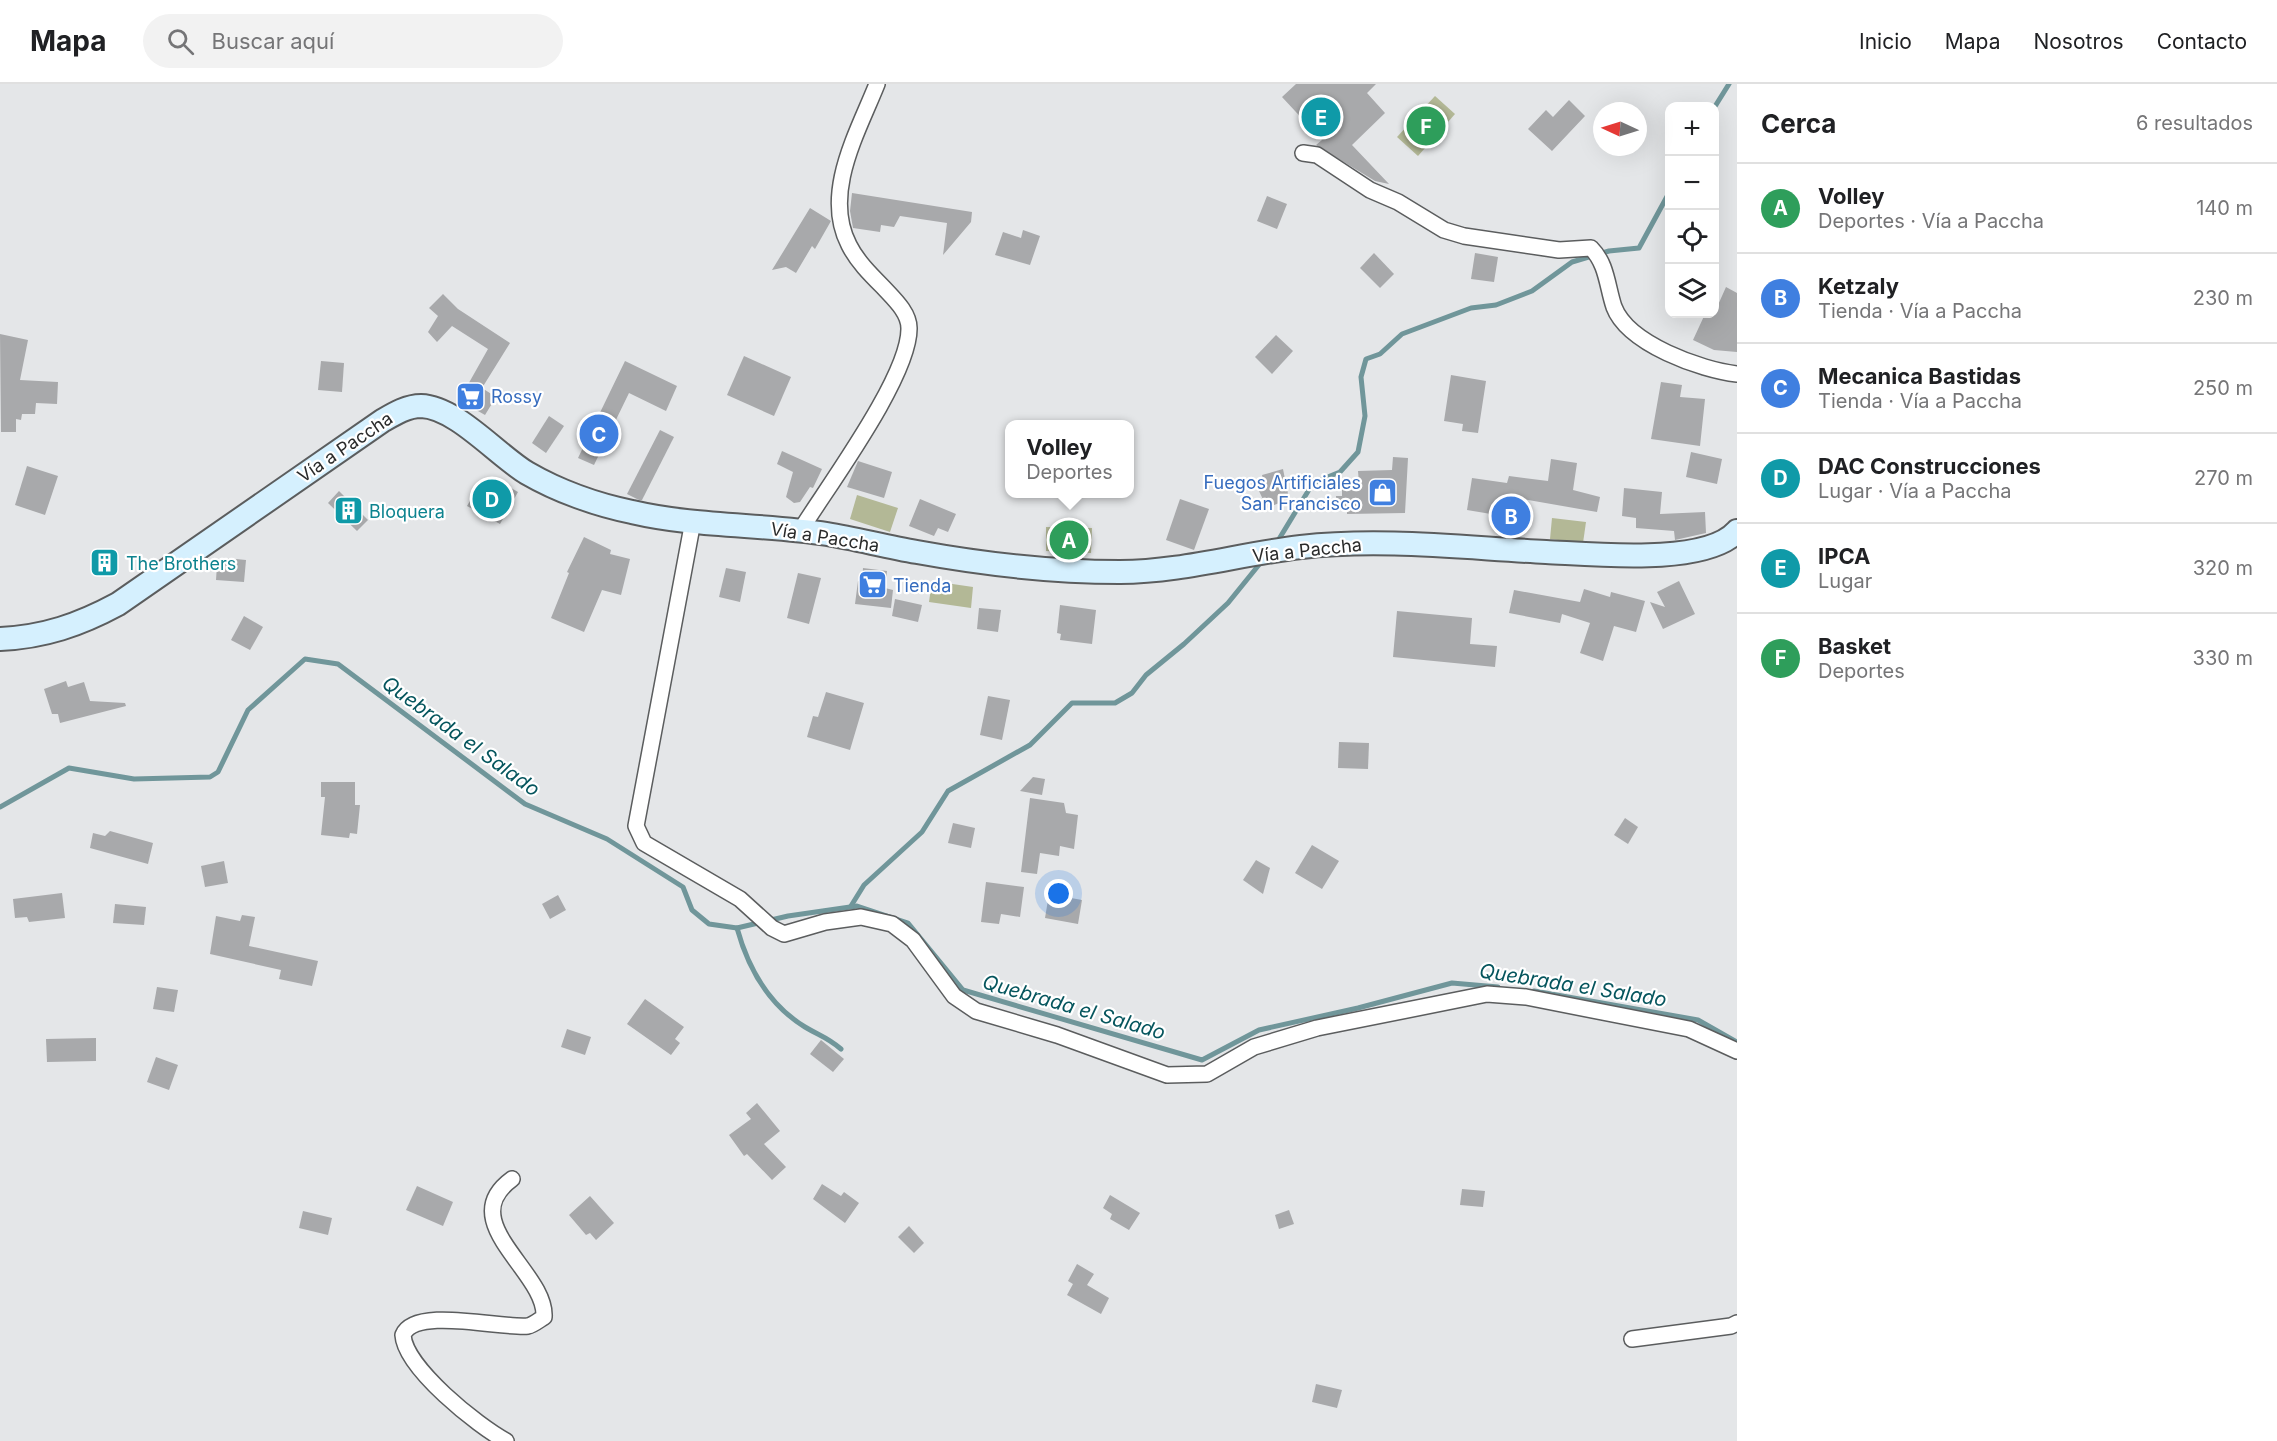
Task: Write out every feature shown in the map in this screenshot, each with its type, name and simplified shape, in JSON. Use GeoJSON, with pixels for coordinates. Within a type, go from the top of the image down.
{"type":"FeatureCollection","features":[{"type":"Feature","properties":{"kind":"main road","name":"Vía a Paccha"},"geometry":{"type":"LineString","coordinates":[[0,639],[52,633],[84,622],[118,604],[382,421],[411,407],[434,408],[453,418],[527,473],[570,492],[632,513],[800,531],[1002,566],[1122,572],[1195,565],[1332,544],[1416,544],[1582,554],[1664,555],[1710,549],[1723,544],[1737,531]]}},
{"type":"Feature","properties":{"kind":"street"},"geometry":{"type":"LineString","coordinates":[[800,531],[893,385],[908,349],[910,326],[905,314],[858,260],[842,229],[839,213],[845,166],[877,84]]}},
{"type":"Feature","properties":{"kind":"street"},"geometry":{"type":"LineString","coordinates":[[1303,153],[1317,155],[1370,190],[1398,202],[1444,230],[1464,236],[1596,254],[1615,310],[1632,329],[1684,362],[1737,374]]}},
{"type":"Feature","properties":{"kind":"street"},"geometry":{"type":"LineString","coordinates":[[693,521],[636,826],[644,843],[740,899],[772,928],[784,934],[825,922],[861,917],[892,924],[913,940],[954,996],[976,1011],[1000,1020],[1057,1035],[1167,1076],[1207,1074],[1254,1047],[1317,1028],[1432,1007],[1456,999],[1487,994],[1536,999],[1689,1029],[1737,1051]]}},
{"type":"Feature","properties":{"kind":"street"},"geometry":{"type":"LineString","coordinates":[[506,1441],[473,1421],[454,1404],[408,1353],[403,1335],[411,1326],[436,1319],[530,1326],[544,1317],[539,1293],[498,1234],[493,1220],[495,1201],[506,1183],[512,1179]]}},
{"type":"Feature","properties":{"kind":"street"},"geometry":{"type":"LineString","coordinates":[[1632,1339],[1731,1326],[1737,1323]]}},
{"type":"Feature","properties":{"kind":"green space"},"geometry":{"type":"Polygon","coordinates":[[[1435,96],[1455,114],[1418,156],[1397,137],[1435,96]]]}},
{"type":"Feature","properties":{"kind":"green space"},"geometry":{"type":"Polygon","coordinates":[[[857,495],[898,508],[890,532],[850,519],[857,495]]]}},
{"type":"Feature","properties":{"kind":"green space"},"geometry":{"type":"Polygon","coordinates":[[[1552,518],[1586,522],[1583,543],[1550,539],[1552,518]]]}},
{"type":"Feature","properties":{"kind":"green space"},"geometry":{"type":"Polygon","coordinates":[[[1046,527],[1092,528],[1091,553],[1046,551],[1046,527]]]}},
{"type":"Feature","properties":{"kind":"green space"},"geometry":{"type":"Polygon","coordinates":[[[932,581],[973,587],[971,608],[929,602],[932,581]]]}},
{"type":"Feature","properties":{"kind":"building"},"geometry":{"type":"Polygon","coordinates":[[[1296,84],[1376,84],[1367,93],[1385,113],[1352,145],[1389,184],[1375,181],[1316,145],[1322,140],[1282,97],[1296,84]]]}},
{"type":"Feature","properties":{"kind":"building"},"geometry":{"type":"Polygon","coordinates":[[[1569,100],[1585,116],[1552,151],[1528,129],[1546,110],[1553,117],[1569,100]]]}},
{"type":"Feature","properties":{"kind":"building"},"geometry":{"type":"Polygon","coordinates":[[[852,193],[972,212],[971,222],[943,255],[947,223],[900,216],[894,227],[881,225],[880,232],[853,228],[850,211],[852,193]]]}},
{"type":"Feature","properties":{"kind":"building"},"geometry":{"type":"Polygon","coordinates":[[[1267,196],[1287,204],[1277,229],[1257,221],[1267,196]]]}},
{"type":"Feature","properties":{"kind":"building"},"geometry":{"type":"Polygon","coordinates":[[[810,208],[831,221],[815,249],[812,246],[796,273],[786,267],[772,270],[810,208]]]}},
{"type":"Feature","properties":{"kind":"building"},"geometry":{"type":"Polygon","coordinates":[[[1023,230],[1040,236],[1030,265],[995,255],[1003,232],[1021,238],[1023,230]]]}},
{"type":"Feature","properties":{"kind":"building"},"geometry":{"type":"Polygon","coordinates":[[[1374,253],[1394,274],[1380,288],[1360,268],[1374,253]]]}},
{"type":"Feature","properties":{"kind":"building"},"geometry":{"type":"Polygon","coordinates":[[[1475,253],[1498,257],[1494,282],[1471,279],[1475,253]]]}},
{"type":"Feature","properties":{"kind":"building"},"geometry":{"type":"Polygon","coordinates":[[[1726,287],[1737,293],[1737,352],[1714,350],[1693,340],[1703,318],[1719,318],[1719,303],[1726,287]]]}},
{"type":"Feature","properties":{"kind":"building"},"geometry":{"type":"Polygon","coordinates":[[[443,294],[458,309],[510,343],[482,388],[496,397],[485,415],[471,407],[467,410],[457,404],[488,349],[452,326],[437,342],[428,332],[438,316],[429,308],[443,294]]]}},
{"type":"Feature","properties":{"kind":"building"},"geometry":{"type":"Polygon","coordinates":[[[0,334],[28,340],[20,380],[58,382],[57,404],[36,403],[35,414],[22,414],[21,420],[16,419],[16,432],[1,432],[0,334]]]}},
{"type":"Feature","properties":{"kind":"building"},"geometry":{"type":"Polygon","coordinates":[[[1276,335],[1293,351],[1272,374],[1255,357],[1276,335]]]}},
{"type":"Feature","properties":{"kind":"building"},"geometry":{"type":"Polygon","coordinates":[[[744,356],[791,377],[774,416],[727,395],[744,356]]]}},
{"type":"Feature","properties":{"kind":"building"},"geometry":{"type":"Polygon","coordinates":[[[321,361],[344,363],[342,392],[318,390],[321,361]]]}},
{"type":"Feature","properties":{"kind":"building"},"geometry":{"type":"Polygon","coordinates":[[[625,361],[677,386],[666,411],[629,393],[594,465],[578,458],[625,361]]]}},
{"type":"Feature","properties":{"kind":"building"},"geometry":{"type":"Polygon","coordinates":[[[1451,375],[1486,381],[1478,433],[1462,431],[1463,424],[1444,421],[1451,375]]]}},
{"type":"Feature","properties":{"kind":"building"},"geometry":{"type":"Polygon","coordinates":[[[1661,382],[1682,385],[1680,397],[1705,399],[1700,446],[1651,439],[1661,382]]]}},
{"type":"Feature","properties":{"kind":"building"},"geometry":{"type":"Polygon","coordinates":[[[549,416],[564,426],[546,453],[532,443],[549,416]]]}},
{"type":"Feature","properties":{"kind":"building"},"geometry":{"type":"Polygon","coordinates":[[[660,430],[674,437],[642,500],[639,500],[627,494],[660,430]]]}},
{"type":"Feature","properties":{"kind":"building"},"geometry":{"type":"Polygon","coordinates":[[[782,451],[822,469],[813,488],[810,487],[800,502],[794,503],[786,497],[793,472],[777,464],[782,451]]]}},
{"type":"Feature","properties":{"kind":"building"},"geometry":{"type":"Polygon","coordinates":[[[1691,452],[1722,459],[1717,484],[1686,477],[1691,452]]]}},
{"type":"Feature","properties":{"kind":"building"},"geometry":{"type":"Polygon","coordinates":[[[1393,457],[1408,458],[1405,513],[1347,514],[1347,509],[1336,509],[1336,496],[1342,496],[1342,483],[1359,483],[1358,471],[1392,470],[1393,457]]]}},
{"type":"Feature","properties":{"kind":"building"},"geometry":{"type":"Polygon","coordinates":[[[1551,459],[1577,463],[1573,490],[1600,497],[1597,512],[1522,499],[1517,536],[1501,534],[1503,516],[1467,510],[1472,478],[1507,483],[1509,476],[1548,481],[1551,459]]]}},
{"type":"Feature","properties":{"kind":"building"},"geometry":{"type":"Polygon","coordinates":[[[858,461],[892,472],[884,498],[847,487],[858,461]]]}},
{"type":"Feature","properties":{"kind":"building"},"geometry":{"type":"Polygon","coordinates":[[[27,466],[58,476],[45,515],[15,505],[27,466]]]}},
{"type":"Feature","properties":{"kind":"building"},"geometry":{"type":"Polygon","coordinates":[[[1283,469],[1289,499],[1267,508],[1259,491],[1265,488],[1262,475],[1283,469]]]}},
{"type":"Feature","properties":{"kind":"building"},"geometry":{"type":"Polygon","coordinates":[[[492,477],[518,492],[500,524],[467,506],[477,489],[483,492],[492,477]]]}},
{"type":"Feature","properties":{"kind":"building"},"geometry":{"type":"Polygon","coordinates":[[[1624,488],[1662,492],[1660,514],[1705,512],[1706,533],[1675,540],[1674,531],[1636,528],[1636,518],[1622,516],[1624,488]]]}},
{"type":"Feature","properties":{"kind":"building","name":"Bloquera"},"geometry":{"type":"Polygon","coordinates":[[[339,491],[368,520],[357,531],[328,503],[339,491]]]}},
{"type":"Feature","properties":{"kind":"building"},"geometry":{"type":"Polygon","coordinates":[[[920,499],[956,514],[948,532],[938,528],[934,536],[909,526],[920,499]]]}},
{"type":"Feature","properties":{"kind":"building"},"geometry":{"type":"Polygon","coordinates":[[[1180,499],[1209,509],[1194,550],[1166,540],[1180,499]]]}},
{"type":"Feature","properties":{"kind":"building"},"geometry":{"type":"Polygon","coordinates":[[[584,537],[611,550],[610,554],[630,559],[621,595],[602,590],[584,632],[551,618],[569,573],[567,572],[584,537]]]}},
{"type":"Feature","properties":{"kind":"building"},"geometry":{"type":"Polygon","coordinates":[[[226,558],[246,560],[244,582],[216,580],[217,565],[225,565],[226,558]]]}},
{"type":"Feature","properties":{"kind":"building"},"geometry":{"type":"Polygon","coordinates":[[[726,568],[746,572],[740,602],[719,597],[726,568]]]}},
{"type":"Feature","properties":{"kind":"building","name":"Tienda"},"geometry":{"type":"Polygon","coordinates":[[[863,568],[887,571],[885,588],[893,590],[891,608],[855,604],[858,581],[862,582],[863,568]]]}},
{"type":"Feature","properties":{"kind":"building"},"geometry":{"type":"Polygon","coordinates":[[[798,573],[821,578],[809,624],[787,618],[798,573]]]}},
{"type":"Feature","properties":{"kind":"building"},"geometry":{"type":"Polygon","coordinates":[[[1679,581],[1695,614],[1663,629],[1650,602],[1665,607],[1657,592],[1679,581]]]}},
{"type":"Feature","properties":{"kind":"building"},"geometry":{"type":"Polygon","coordinates":[[[1584,589],[1610,597],[1611,592],[1645,601],[1636,632],[1614,626],[1603,661],[1580,653],[1590,623],[1562,614],[1560,623],[1509,613],[1514,590],[1580,602],[1584,589]]]}},
{"type":"Feature","properties":{"kind":"building"},"geometry":{"type":"Polygon","coordinates":[[[895,599],[922,605],[918,622],[892,616],[895,599]]]}},
{"type":"Feature","properties":{"kind":"building"},"geometry":{"type":"Polygon","coordinates":[[[1060,605],[1096,610],[1092,644],[1060,640],[1061,634],[1057,633],[1060,605]]]}},
{"type":"Feature","properties":{"kind":"building"},"geometry":{"type":"Polygon","coordinates":[[[979,608],[1001,610],[998,632],[977,629],[979,608]]]}},
{"type":"Feature","properties":{"kind":"building"},"geometry":{"type":"Polygon","coordinates":[[[1397,611],[1472,618],[1470,644],[1497,646],[1495,667],[1393,657],[1397,611]]]}},
{"type":"Feature","properties":{"kind":"building"},"geometry":{"type":"Polygon","coordinates":[[[244,616],[263,627],[250,650],[231,640],[244,616]]]}},
{"type":"Feature","properties":{"kind":"building"},"geometry":{"type":"Polygon","coordinates":[[[66,681],[68,687],[84,682],[90,701],[125,703],[126,706],[60,723],[58,714],[52,714],[44,689],[66,681]]]}},
{"type":"Feature","properties":{"kind":"building"},"geometry":{"type":"Polygon","coordinates":[[[826,692],[864,703],[850,750],[807,737],[813,716],[818,717],[826,692]]]}},
{"type":"Feature","properties":{"kind":"building"},"geometry":{"type":"Polygon","coordinates":[[[988,696],[1010,700],[1002,740],[980,735],[988,696]]]}},
{"type":"Feature","properties":{"kind":"building"},"geometry":{"type":"Polygon","coordinates":[[[1339,742],[1369,743],[1368,769],[1338,768],[1339,742]]]}},
{"type":"Feature","properties":{"kind":"building"},"geometry":{"type":"Polygon","coordinates":[[[1033,777],[1045,779],[1042,795],[1020,791],[1033,777]]]}},
{"type":"Feature","properties":{"kind":"building"},"geometry":{"type":"Polygon","coordinates":[[[321,782],[355,782],[355,805],[360,805],[357,834],[350,833],[349,838],[321,835],[325,797],[321,797],[321,782]]]}},
{"type":"Feature","properties":{"kind":"building"},"geometry":{"type":"Polygon","coordinates":[[[1030,798],[1064,803],[1066,813],[1078,815],[1074,849],[1060,846],[1059,856],[1040,853],[1037,874],[1021,872],[1030,798]]]}},
{"type":"Feature","properties":{"kind":"building"},"geometry":{"type":"Polygon","coordinates":[[[1625,818],[1638,827],[1628,844],[1614,835],[1625,818]]]}},
{"type":"Feature","properties":{"kind":"building"},"geometry":{"type":"Polygon","coordinates":[[[953,823],[975,828],[971,848],[948,843],[953,823]]]}},
{"type":"Feature","properties":{"kind":"building"},"geometry":{"type":"Polygon","coordinates":[[[110,831],[153,843],[148,864],[90,848],[93,833],[105,836],[110,831]]]}},
{"type":"Feature","properties":{"kind":"building"},"geometry":{"type":"Polygon","coordinates":[[[1312,845],[1339,861],[1322,889],[1295,873],[1312,845]]]}},
{"type":"Feature","properties":{"kind":"building"},"geometry":{"type":"Polygon","coordinates":[[[1256,860],[1270,868],[1263,894],[1243,880],[1256,860]]]}},
{"type":"Feature","properties":{"kind":"building"},"geometry":{"type":"Polygon","coordinates":[[[224,861],[228,883],[205,887],[201,866],[224,861]]]}},
{"type":"Feature","properties":{"kind":"building"},"geometry":{"type":"Polygon","coordinates":[[[986,882],[1024,887],[1020,917],[1001,914],[999,924],[981,922],[986,882]]]}},
{"type":"Feature","properties":{"kind":"building"},"geometry":{"type":"Polygon","coordinates":[[[62,893],[65,918],[29,922],[27,917],[15,918],[13,899],[62,893]]]}},
{"type":"Feature","properties":{"kind":"building"},"geometry":{"type":"Polygon","coordinates":[[[1049,894],[1082,900],[1078,924],[1045,918],[1049,894]]]}},
{"type":"Feature","properties":{"kind":"building"},"geometry":{"type":"Polygon","coordinates":[[[558,895],[566,910],[550,919],[542,904],[558,895]]]}},
{"type":"Feature","properties":{"kind":"building"},"geometry":{"type":"Polygon","coordinates":[[[115,904],[146,907],[144,925],[113,923],[115,904]]]}},
{"type":"Feature","properties":{"kind":"building"},"geometry":{"type":"Polygon","coordinates":[[[242,915],[255,917],[249,946],[318,961],[312,986],[279,979],[281,970],[210,954],[216,916],[240,921],[242,915]]]}},
{"type":"Feature","properties":{"kind":"building"},"geometry":{"type":"Polygon","coordinates":[[[157,987],[178,990],[174,1012],[153,1009],[157,987]]]}},
{"type":"Feature","properties":{"kind":"building"},"geometry":{"type":"Polygon","coordinates":[[[645,999],[684,1027],[675,1039],[680,1043],[671,1055],[627,1024],[645,999]]]}},
{"type":"Feature","properties":{"kind":"building"},"geometry":{"type":"Polygon","coordinates":[[[567,1029],[591,1037],[585,1055],[561,1047],[567,1029]]]}},
{"type":"Feature","properties":{"kind":"building"},"geometry":{"type":"Polygon","coordinates":[[[96,1038],[96,1061],[47,1062],[46,1039],[96,1038]]]}},
{"type":"Feature","properties":{"kind":"building"},"geometry":{"type":"Polygon","coordinates":[[[821,1040],[844,1059],[833,1072],[810,1054],[821,1040]]]}},
{"type":"Feature","properties":{"kind":"building"},"geometry":{"type":"Polygon","coordinates":[[[156,1057],[178,1065],[169,1090],[147,1082],[156,1057]]]}},
{"type":"Feature","properties":{"kind":"building"},"geometry":{"type":"Polygon","coordinates":[[[757,1103],[780,1131],[764,1144],[786,1167],[772,1180],[747,1154],[744,1156],[729,1135],[751,1119],[746,1113],[757,1103]]]}},
{"type":"Feature","properties":{"kind":"building"},"geometry":{"type":"Polygon","coordinates":[[[822,1184],[841,1196],[844,1192],[859,1203],[845,1223],[813,1199],[822,1184]]]}},
{"type":"Feature","properties":{"kind":"building"},"geometry":{"type":"Polygon","coordinates":[[[417,1186],[453,1202],[443,1226],[406,1210],[417,1186]]]}},
{"type":"Feature","properties":{"kind":"building"},"geometry":{"type":"Polygon","coordinates":[[[1462,1189],[1485,1191],[1483,1207],[1460,1205],[1462,1189]]]}},
{"type":"Feature","properties":{"kind":"building"},"geometry":{"type":"Polygon","coordinates":[[[1110,1195],[1140,1213],[1129,1230],[1110,1219],[1112,1214],[1103,1208],[1110,1195]]]}},
{"type":"Feature","properties":{"kind":"building"},"geometry":{"type":"Polygon","coordinates":[[[590,1196],[614,1223],[596,1240],[590,1233],[586,1235],[569,1215],[590,1196]]]}},
{"type":"Feature","properties":{"kind":"building"},"geometry":{"type":"Polygon","coordinates":[[[1289,1210],[1294,1224],[1279,1229],[1275,1215],[1289,1210]]]}},
{"type":"Feature","properties":{"kind":"building"},"geometry":{"type":"Polygon","coordinates":[[[303,1211],[332,1218],[328,1235],[299,1228],[303,1211]]]}},
{"type":"Feature","properties":{"kind":"building"},"geometry":{"type":"Polygon","coordinates":[[[909,1226],[924,1243],[914,1253],[898,1237],[909,1226]]]}},
{"type":"Feature","properties":{"kind":"building"},"geometry":{"type":"Polygon","coordinates":[[[1077,1264],[1094,1274],[1087,1285],[1109,1298],[1101,1314],[1067,1295],[1073,1284],[1068,1281],[1077,1264]]]}},
{"type":"Feature","properties":{"kind":"building"},"geometry":{"type":"Polygon","coordinates":[[[1316,1384],[1342,1390],[1337,1408],[1312,1402],[1316,1384]]]}},
{"type":"Feature","properties":{"kind":"waterway"},"geometry":{"type":"LineString","coordinates":[[1718,102],[1729,84]]}},
{"type":"Feature","properties":{"kind":"waterway"},"geometry":{"type":"LineString","coordinates":[[1276,544],[1313,483],[1340,472],[1358,452],[1365,416],[1361,377],[1366,359],[1380,354],[1402,334],[1471,308],[1496,305],[1532,291],[1572,262],[1609,251],[1639,248],[1665,200]]}},
{"type":"Feature","properties":{"kind":"waterway"},"geometry":{"type":"LineString","coordinates":[[851,906],[864,885],[922,832],[948,791],[1030,745],[1072,703],[1115,703],[1132,693],[1146,675],[1228,603],[1262,561]]}},
{"type":"Feature","properties":{"kind":"waterway","name":"Quebrada el Salado"},"geometry":{"type":"LineString","coordinates":[[0,807],[69,768],[134,779],[210,777],[218,772],[248,710],[305,659],[338,664],[525,804],[607,839],[683,887],[692,910],[709,924],[737,928],[788,916],[857,906],[908,923],[963,990],[1202,1060],[1259,1030],[1358,1008],[1452,983],[1498,987]]}},
{"type":"Feature","properties":{"kind":"waterway"},"geometry":{"type":"LineString","coordinates":[[737,928],[747,957],[771,997],[792,1018],[841,1049]]}},
{"type":"Feature","properties":{"kind":"waterway","name":"Quebrada el Salado"},"geometry":{"type":"LineString","coordinates":[[1534,991],[1698,1020],[1737,1042]]}},
{"type":"Feature","properties":{"kind":"place","name":"IPCA"},"geometry":{"type":"Point","coordinates":[1321,117]}},
{"type":"Feature","properties":{"kind":"place","name":"Basket"},"geometry":{"type":"Point","coordinates":[1426,126]}},
{"type":"Feature","properties":{"kind":"place","name":"Rossy"},"geometry":{"type":"Point","coordinates":[470,396]}},
{"type":"Feature","properties":{"kind":"place","name":"Mecanica Bastidas"},"geometry":{"type":"Point","coordinates":[599,434]}},
{"type":"Feature","properties":{"kind":"place","name":"Fuegos Artificiales San Francisco"},"geometry":{"type":"Point","coordinates":[1382,492]}},
{"type":"Feature","properties":{"kind":"place","name":"DAC Construcciones"},"geometry":{"type":"Point","coordinates":[492,499]}},
{"type":"Feature","properties":{"kind":"place","name":"Bloquera"},"geometry":{"type":"Point","coordinates":[348,511]}},
{"type":"Feature","properties":{"kind":"place","name":"Ketzaly"},"geometry":{"type":"Point","coordinates":[1511,516]}},
{"type":"Feature","properties":{"kind":"place","name":"Volley"},"geometry":{"type":"Point","coordinates":[1069,540]}},
{"type":"Feature","properties":{"kind":"place","name":"The Brothers"},"geometry":{"type":"Point","coordinates":[105,563]}},
{"type":"Feature","properties":{"kind":"place","name":"Tienda"},"geometry":{"type":"Point","coordinates":[872,585]}}]}
